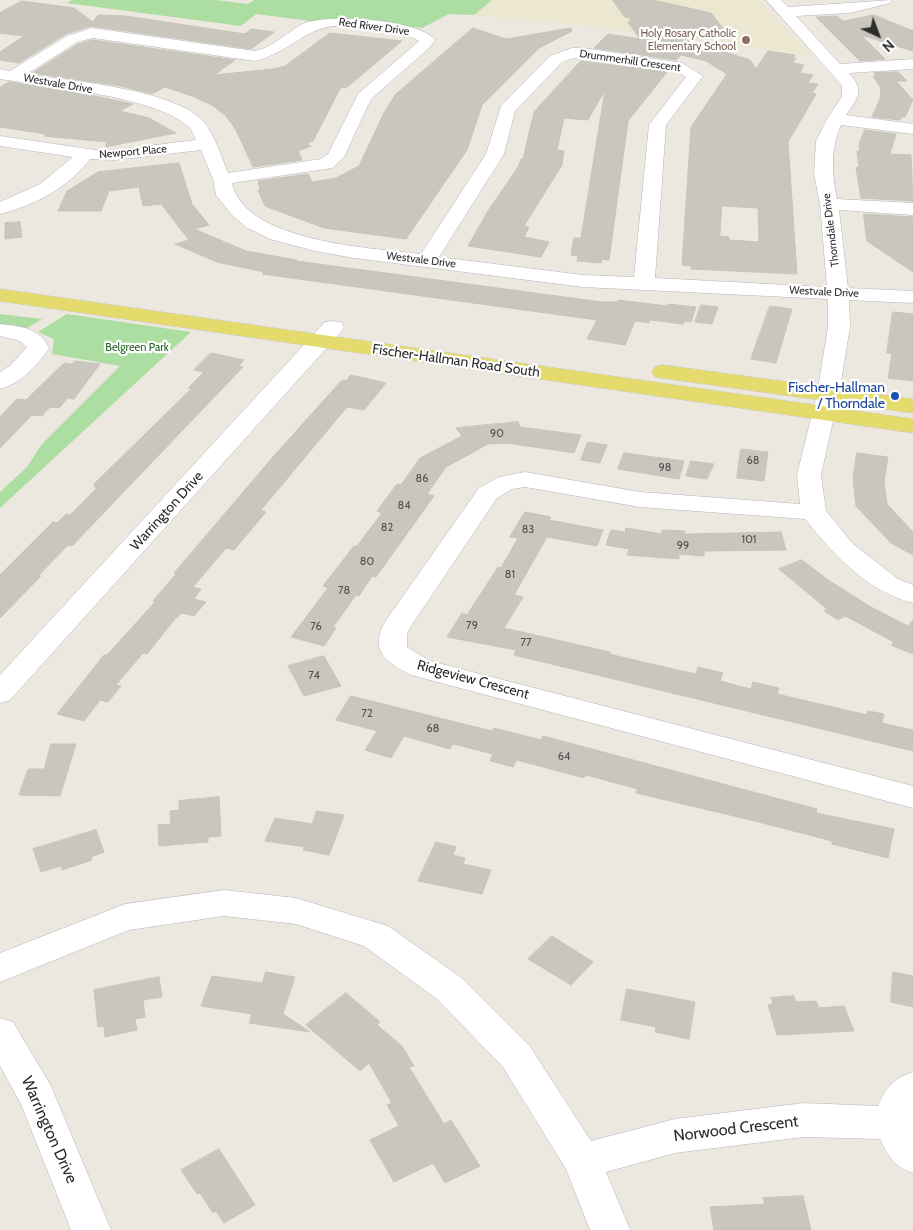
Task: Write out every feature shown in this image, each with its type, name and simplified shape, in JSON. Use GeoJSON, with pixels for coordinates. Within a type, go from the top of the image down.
{"type":"FeatureCollection","features":[{"type":"Feature","properties":{"kind":"main road","name":"Fischer-Hallman Road South"},"geometry":{"type":"LineString","coordinates":[[0,280],[105,292],[327,334],[430,358],[826,404],[913,406]]}},
{"type":"Feature","properties":{"kind":"main road","name":"Fischer-Hallman Road South"},"geometry":{"type":"LineString","coordinates":[[0,295],[327,334]]}},
{"type":"Feature","properties":{"kind":"main road","name":"Fischer-Hallman Road South"},"geometry":{"type":"LineString","coordinates":[[826,404],[913,426]]}},
{"type":"Feature","properties":{"kind":"street","name":"Thorndale Drive"},"geometry":{"type":"LineString","coordinates":[[773,0],[850,84],[850,97],[824,141],[823,174],[829,204],[838,294],[839,327],[826,404],[809,475],[812,512]]}},
{"type":"Feature","properties":{"kind":"street"},"geometry":{"type":"LineString","coordinates":[[784,12],[850,9],[885,0]]}},
{"type":"Feature","properties":{"kind":"street","name":"Red River Drive"},"geometry":{"type":"LineString","coordinates":[[6,75],[72,39],[92,33],[256,56],[274,52],[309,27],[321,22],[340,22],[417,33],[427,40],[424,45],[364,97],[335,157],[326,164],[222,179]]}},
{"type":"Feature","properties":{"kind":"street","name":"Drummerhill Crescent"},"geometry":{"type":"LineString","coordinates":[[427,260],[495,154],[507,110],[556,59],[572,53],[584,54],[682,68],[695,76],[658,125],[644,283]]}},
{"type":"Feature","properties":{"kind":"street"},"geometry":{"type":"LineString","coordinates":[[838,69],[913,64]]}},
{"type":"Feature","properties":{"kind":"street","name":"Westvale Drive"},"geometry":{"type":"LineString","coordinates":[[6,75],[149,100],[175,111],[196,124],[222,179],[225,195],[239,211],[253,223],[277,235],[315,246],[582,281],[913,296]]}},
{"type":"Feature","properties":{"kind":"street"},"geometry":{"type":"LineString","coordinates":[[836,119],[913,129]]}},
{"type":"Feature","properties":{"kind":"street","name":"Newport Place"},"geometry":{"type":"LineString","coordinates":[[0,141],[84,155],[115,155],[207,144]]}},
{"type":"Feature","properties":{"kind":"street"},"geometry":{"type":"LineString","coordinates":[[0,208],[31,198],[78,164],[84,155]]}},
{"type":"Feature","properties":{"kind":"street"},"geometry":{"type":"LineString","coordinates":[[829,204],[913,210]]}},
{"type":"Feature","properties":{"kind":"street"},"geometry":{"type":"LineString","coordinates":[[0,330],[16,332],[33,339],[38,348],[18,371],[0,382]]}},
{"type":"Feature","properties":{"kind":"street","name":"Warrington Drive"},"geometry":{"type":"LineString","coordinates":[[0,693],[327,334]]}},
{"type":"Feature","properties":{"kind":"street","name":"Ridgeview Crescent"},"geometry":{"type":"LineString","coordinates":[[812,512],[673,503],[611,495],[536,480],[516,480],[499,485],[488,493],[397,625],[390,637],[393,648],[401,659],[421,668],[913,797]]}},
{"type":"Feature","properties":{"kind":"street"},"geometry":{"type":"LineString","coordinates":[[812,512],[844,550],[889,585],[913,594]]}},
{"type":"Feature","properties":{"kind":"street"},"geometry":{"type":"LineString","coordinates":[[0,968],[124,917],[224,903],[296,911],[376,936],[450,989],[516,1056],[548,1104],[582,1161],[610,1230]]}},
{"type":"Feature","properties":{"kind":"street","name":"Warrington Drive"},"geometry":{"type":"LineString","coordinates":[[0,1034],[38,1098],[91,1230]]}},
{"type":"Feature","properties":{"kind":"street"},"geometry":{"type":"LineString","coordinates":[[913,1088],[904,1094],[894,1107],[893,1123],[898,1139],[913,1156]]}},
{"type":"Feature","properties":{"kind":"street","name":"Norwood Crescent"},"geometry":{"type":"LineString","coordinates":[[582,1161],[675,1136],[804,1120],[893,1123]]}},
{"type":"Feature","properties":{"kind":"shaded area","name":"Holy Rosary Catholic Elementary School"},"geometry":{"type":"Polygon","coordinates":[[[492,0],[759,0],[812,56],[578,25],[474,15],[492,0]]]}},
{"type":"Feature","properties":{"kind":"green space"},"geometry":{"type":"Polygon","coordinates":[[[72,0],[215,0],[248,4],[254,0],[492,0],[474,15],[449,14],[422,28],[338,18],[310,21],[256,14],[241,26],[67,3],[72,0]]]}},
{"type":"Feature","properties":{"kind":"green space"},"geometry":{"type":"Polygon","coordinates":[[[0,314],[42,319],[27,328],[0,324],[0,314]]]}},
{"type":"Feature","properties":{"kind":"green space","name":"Belgreen Park"},"geometry":{"type":"Polygon","coordinates":[[[67,314],[191,332],[0,508],[0,492],[27,467],[42,444],[120,366],[52,354],[54,339],[38,332],[67,314]]]}},
{"type":"Feature","properties":{"kind":"building"},"geometry":{"type":"Polygon","coordinates":[[[613,0],[653,0],[711,13],[725,31],[668,34],[750,60],[756,69],[768,51],[795,55],[793,58],[796,58],[793,63],[804,65],[800,73],[813,75],[808,83],[818,84],[812,93],[816,94],[788,142],[797,274],[691,269],[691,266],[682,265],[691,127],[727,74],[706,61],[681,55],[676,60],[594,48],[608,34],[640,39],[628,22],[631,22],[630,18],[625,17],[613,0]],[[722,206],[720,236],[729,237],[729,240],[759,242],[758,208],[722,206]]]}},
{"type":"Feature","properties":{"kind":"building"},"geometry":{"type":"Polygon","coordinates":[[[22,1],[74,8],[93,22],[98,15],[126,16],[245,34],[251,29],[274,32],[251,49],[91,26],[66,34],[19,63],[0,60],[0,52],[24,36],[0,33],[0,13],[22,1]]]}},
{"type":"Feature","properties":{"kind":"building"},"geometry":{"type":"Polygon","coordinates":[[[874,15],[913,31],[913,51],[861,35],[885,59],[860,61],[816,17],[837,16],[843,21],[874,15]]]}},
{"type":"Feature","properties":{"kind":"building"},"geometry":{"type":"Polygon","coordinates":[[[473,28],[506,39],[571,28],[572,31],[539,48],[482,105],[467,150],[406,239],[324,228],[265,206],[258,190],[260,189],[258,181],[308,174],[312,182],[336,178],[359,166],[384,113],[395,95],[473,28]]]}},
{"type":"Feature","properties":{"kind":"building"},"geometry":{"type":"Polygon","coordinates":[[[330,33],[402,41],[346,88],[341,87],[313,141],[306,144],[311,146],[298,151],[302,160],[253,167],[236,130],[226,116],[212,105],[192,96],[165,87],[152,94],[121,86],[32,73],[78,44],[93,40],[235,60],[214,75],[273,69],[285,66],[330,33]]]}},
{"type":"Feature","properties":{"kind":"building"},"geometry":{"type":"Polygon","coordinates":[[[581,61],[667,72],[628,121],[609,260],[602,259],[601,263],[577,261],[578,256],[571,255],[574,238],[581,238],[605,90],[588,120],[564,118],[557,150],[564,151],[562,165],[524,226],[529,227],[524,237],[549,242],[541,257],[468,246],[488,211],[518,167],[521,159],[523,159],[534,112],[581,61]]]}},
{"type":"Feature","properties":{"kind":"building"},"geometry":{"type":"Polygon","coordinates":[[[898,72],[907,81],[896,81],[913,100],[905,117],[901,117],[900,120],[872,117],[880,99],[881,88],[873,76],[877,76],[874,73],[898,72]]]}},
{"type":"Feature","properties":{"kind":"building"},"geometry":{"type":"Polygon","coordinates":[[[9,82],[71,91],[133,104],[120,111],[149,118],[176,133],[105,147],[107,142],[44,136],[46,134],[0,127],[0,88],[9,82]]]}},
{"type":"Feature","properties":{"kind":"building"},"geometry":{"type":"Polygon","coordinates":[[[865,130],[896,134],[890,154],[911,155],[913,201],[861,198],[856,168],[859,167],[857,151],[860,151],[859,144],[865,130]]]}},
{"type":"Feature","properties":{"kind":"building"},"geometry":{"type":"Polygon","coordinates":[[[179,163],[192,204],[209,225],[194,229],[246,251],[296,261],[602,302],[618,302],[618,300],[667,306],[668,304],[696,307],[691,322],[684,321],[683,324],[650,320],[649,323],[635,321],[625,345],[587,339],[597,320],[262,274],[264,272],[217,262],[175,244],[189,240],[161,204],[143,206],[139,187],[109,191],[101,211],[58,211],[67,191],[98,172],[179,163]]]}},
{"type":"Feature","properties":{"kind":"building"},"geometry":{"type":"Polygon","coordinates":[[[864,214],[913,217],[913,272],[867,241],[864,214]]]}},
{"type":"Feature","properties":{"kind":"building"},"geometry":{"type":"Polygon","coordinates":[[[20,222],[22,237],[5,239],[5,223],[20,222]]]}},
{"type":"Feature","properties":{"kind":"building"},"geometry":{"type":"Polygon","coordinates":[[[701,305],[718,307],[712,324],[695,322],[701,305]]]}},
{"type":"Feature","properties":{"kind":"building"},"geometry":{"type":"Polygon","coordinates":[[[770,306],[792,309],[776,363],[751,359],[770,306]]]}},
{"type":"Feature","properties":{"kind":"building"},"geometry":{"type":"Polygon","coordinates":[[[893,312],[913,314],[913,381],[888,378],[892,354],[887,353],[893,312]]]}},
{"type":"Feature","properties":{"kind":"building"},"geometry":{"type":"Polygon","coordinates":[[[211,353],[244,360],[239,366],[243,367],[72,546],[68,545],[0,618],[0,575],[53,522],[57,523],[66,514],[70,515],[96,489],[94,484],[191,389],[188,388],[204,372],[194,370],[211,353]]]}},
{"type":"Feature","properties":{"kind":"building"},"geometry":{"type":"Polygon","coordinates":[[[75,361],[100,364],[74,399],[68,398],[59,408],[50,407],[42,416],[32,415],[0,448],[0,417],[17,399],[26,400],[64,363],[72,364],[75,361]]]}},
{"type":"Feature","properties":{"kind":"building"},"geometry":{"type":"Polygon","coordinates":[[[351,375],[386,383],[364,410],[347,407],[261,510],[266,512],[234,550],[226,548],[193,587],[201,589],[194,599],[206,602],[194,616],[182,613],[174,620],[147,654],[143,653],[116,685],[121,686],[108,702],[100,700],[84,721],[57,714],[104,655],[107,655],[155,602],[153,601],[176,574],[174,573],[273,457],[342,380],[346,381],[351,375]]]}},
{"type":"Feature","properties":{"kind":"building"},"geometry":{"type":"Polygon","coordinates":[[[518,422],[520,427],[581,435],[574,453],[507,443],[488,444],[446,467],[427,494],[434,496],[376,577],[372,576],[359,596],[356,595],[333,627],[336,628],[324,646],[291,637],[328,588],[323,586],[382,513],[377,511],[397,484],[401,485],[420,458],[462,436],[456,428],[518,422]]]}},
{"type":"Feature","properties":{"kind":"building"},"geometry":{"type":"Polygon","coordinates":[[[588,442],[607,445],[600,463],[581,460],[588,442]]]}},
{"type":"Feature","properties":{"kind":"building"},"geometry":{"type":"Polygon","coordinates":[[[741,449],[768,452],[764,481],[737,478],[741,449]]]}},
{"type":"Feature","properties":{"kind":"building"},"geometry":{"type":"Polygon","coordinates":[[[624,453],[684,461],[679,479],[618,469],[624,453]]]}},
{"type":"Feature","properties":{"kind":"building"},"geometry":{"type":"Polygon","coordinates":[[[857,453],[888,457],[884,482],[887,504],[913,532],[913,555],[891,543],[856,506],[853,478],[857,453]]]}},
{"type":"Feature","properties":{"kind":"building"},"geometry":{"type":"Polygon","coordinates":[[[691,461],[714,464],[707,479],[686,476],[691,461]]]}},
{"type":"Feature","properties":{"kind":"building"},"geometry":{"type":"Polygon","coordinates":[[[525,512],[551,517],[549,520],[603,530],[597,546],[547,537],[514,595],[523,597],[504,628],[696,674],[698,667],[723,673],[720,681],[751,689],[753,682],[779,688],[777,694],[867,715],[868,711],[884,714],[882,723],[913,730],[913,751],[514,655],[516,650],[447,637],[462,613],[467,615],[498,567],[501,568],[518,538],[510,537],[525,512]]]}},
{"type":"Feature","properties":{"kind":"building"},"geometry":{"type":"Polygon","coordinates":[[[626,528],[662,534],[662,530],[685,531],[685,534],[781,532],[786,550],[704,551],[704,556],[679,554],[679,559],[627,555],[629,549],[606,545],[611,530],[625,532],[626,528]]]}},
{"type":"Feature","properties":{"kind":"building"},"geometry":{"type":"Polygon","coordinates":[[[802,560],[828,580],[871,607],[908,626],[913,620],[913,654],[891,645],[894,642],[845,616],[838,620],[824,611],[827,609],[779,569],[802,560]]]}},
{"type":"Feature","properties":{"kind":"building"},"geometry":{"type":"Polygon","coordinates":[[[324,656],[341,686],[304,696],[288,666],[324,656]]]}},
{"type":"Feature","properties":{"kind":"building"},"geometry":{"type":"Polygon","coordinates":[[[351,696],[492,731],[494,728],[541,740],[543,736],[817,809],[816,813],[894,829],[888,858],[751,820],[636,793],[638,789],[586,775],[584,778],[517,760],[513,767],[490,761],[493,754],[453,744],[450,749],[404,736],[391,758],[365,750],[377,731],[336,720],[351,696]]]}},
{"type":"Feature","properties":{"kind":"building"},"geometry":{"type":"Polygon","coordinates":[[[51,744],[76,744],[60,796],[19,795],[28,769],[44,769],[51,744]]]}},
{"type":"Feature","properties":{"kind":"building"},"geometry":{"type":"Polygon","coordinates":[[[219,797],[221,836],[208,837],[208,842],[159,846],[158,825],[171,824],[170,811],[179,810],[179,801],[219,797]]]}},
{"type":"Feature","properties":{"kind":"building"},"geometry":{"type":"Polygon","coordinates":[[[317,811],[344,815],[329,855],[303,850],[305,847],[265,841],[275,818],[312,824],[317,811]]]}},
{"type":"Feature","properties":{"kind":"building"},"geometry":{"type":"Polygon","coordinates":[[[96,830],[104,852],[91,857],[92,860],[62,870],[61,866],[41,872],[33,849],[96,830]]]}},
{"type":"Feature","properties":{"kind":"building"},"geometry":{"type":"Polygon","coordinates":[[[436,842],[456,847],[453,855],[465,858],[463,864],[491,870],[482,894],[418,881],[436,842]]]}},
{"type":"Feature","properties":{"kind":"building"},"geometry":{"type":"Polygon","coordinates":[[[552,936],[593,962],[571,985],[528,959],[552,936]]]}},
{"type":"Feature","properties":{"kind":"building"},"geometry":{"type":"Polygon","coordinates":[[[266,972],[295,977],[283,1014],[310,1032],[249,1023],[252,1014],[201,1006],[212,976],[262,983],[266,972]]]}},
{"type":"Feature","properties":{"kind":"building"},"geometry":{"type":"Polygon","coordinates":[[[893,972],[913,976],[913,1007],[891,1002],[893,972]]]}},
{"type":"Feature","properties":{"kind":"building"},"geometry":{"type":"Polygon","coordinates":[[[159,977],[162,997],[143,1000],[145,1017],[135,1019],[137,1030],[105,1037],[104,1026],[98,1027],[94,990],[159,977]]]}},
{"type":"Feature","properties":{"kind":"building"},"geometry":{"type":"Polygon","coordinates":[[[627,989],[695,1002],[689,1039],[655,1032],[656,1027],[621,1020],[627,989]]]}},
{"type":"Feature","properties":{"kind":"building"},"geometry":{"type":"Polygon","coordinates":[[[346,993],[380,1022],[377,1025],[402,1046],[414,1066],[409,1067],[444,1124],[451,1120],[480,1166],[445,1183],[433,1163],[394,1182],[370,1140],[399,1126],[387,1105],[392,1103],[369,1063],[360,1071],[306,1025],[346,993]]]}},
{"type":"Feature","properties":{"kind":"building"},"geometry":{"type":"Polygon","coordinates":[[[794,996],[796,1002],[816,1001],[819,1008],[844,1006],[854,1031],[777,1035],[768,1005],[773,1004],[771,998],[794,996]]]}},
{"type":"Feature","properties":{"kind":"building"},"geometry":{"type":"Polygon","coordinates":[[[219,1149],[255,1205],[224,1223],[216,1211],[213,1213],[200,1193],[197,1194],[181,1170],[219,1149]]]}},
{"type":"Feature","properties":{"kind":"building"},"geometry":{"type":"Polygon","coordinates":[[[803,1196],[811,1230],[714,1230],[710,1207],[765,1204],[763,1198],[803,1196]]]}},
{"type":"Feature","properties":{"kind":"place","name":"Holy Rosary Catholic Elementary School"},"geometry":{"type":"Point","coordinates":[746,40]}},
{"type":"Feature","properties":{"kind":"place","name":"Fischer-Hallman / Thorndale"},"geometry":{"type":"Point","coordinates":[895,396]}}]}
